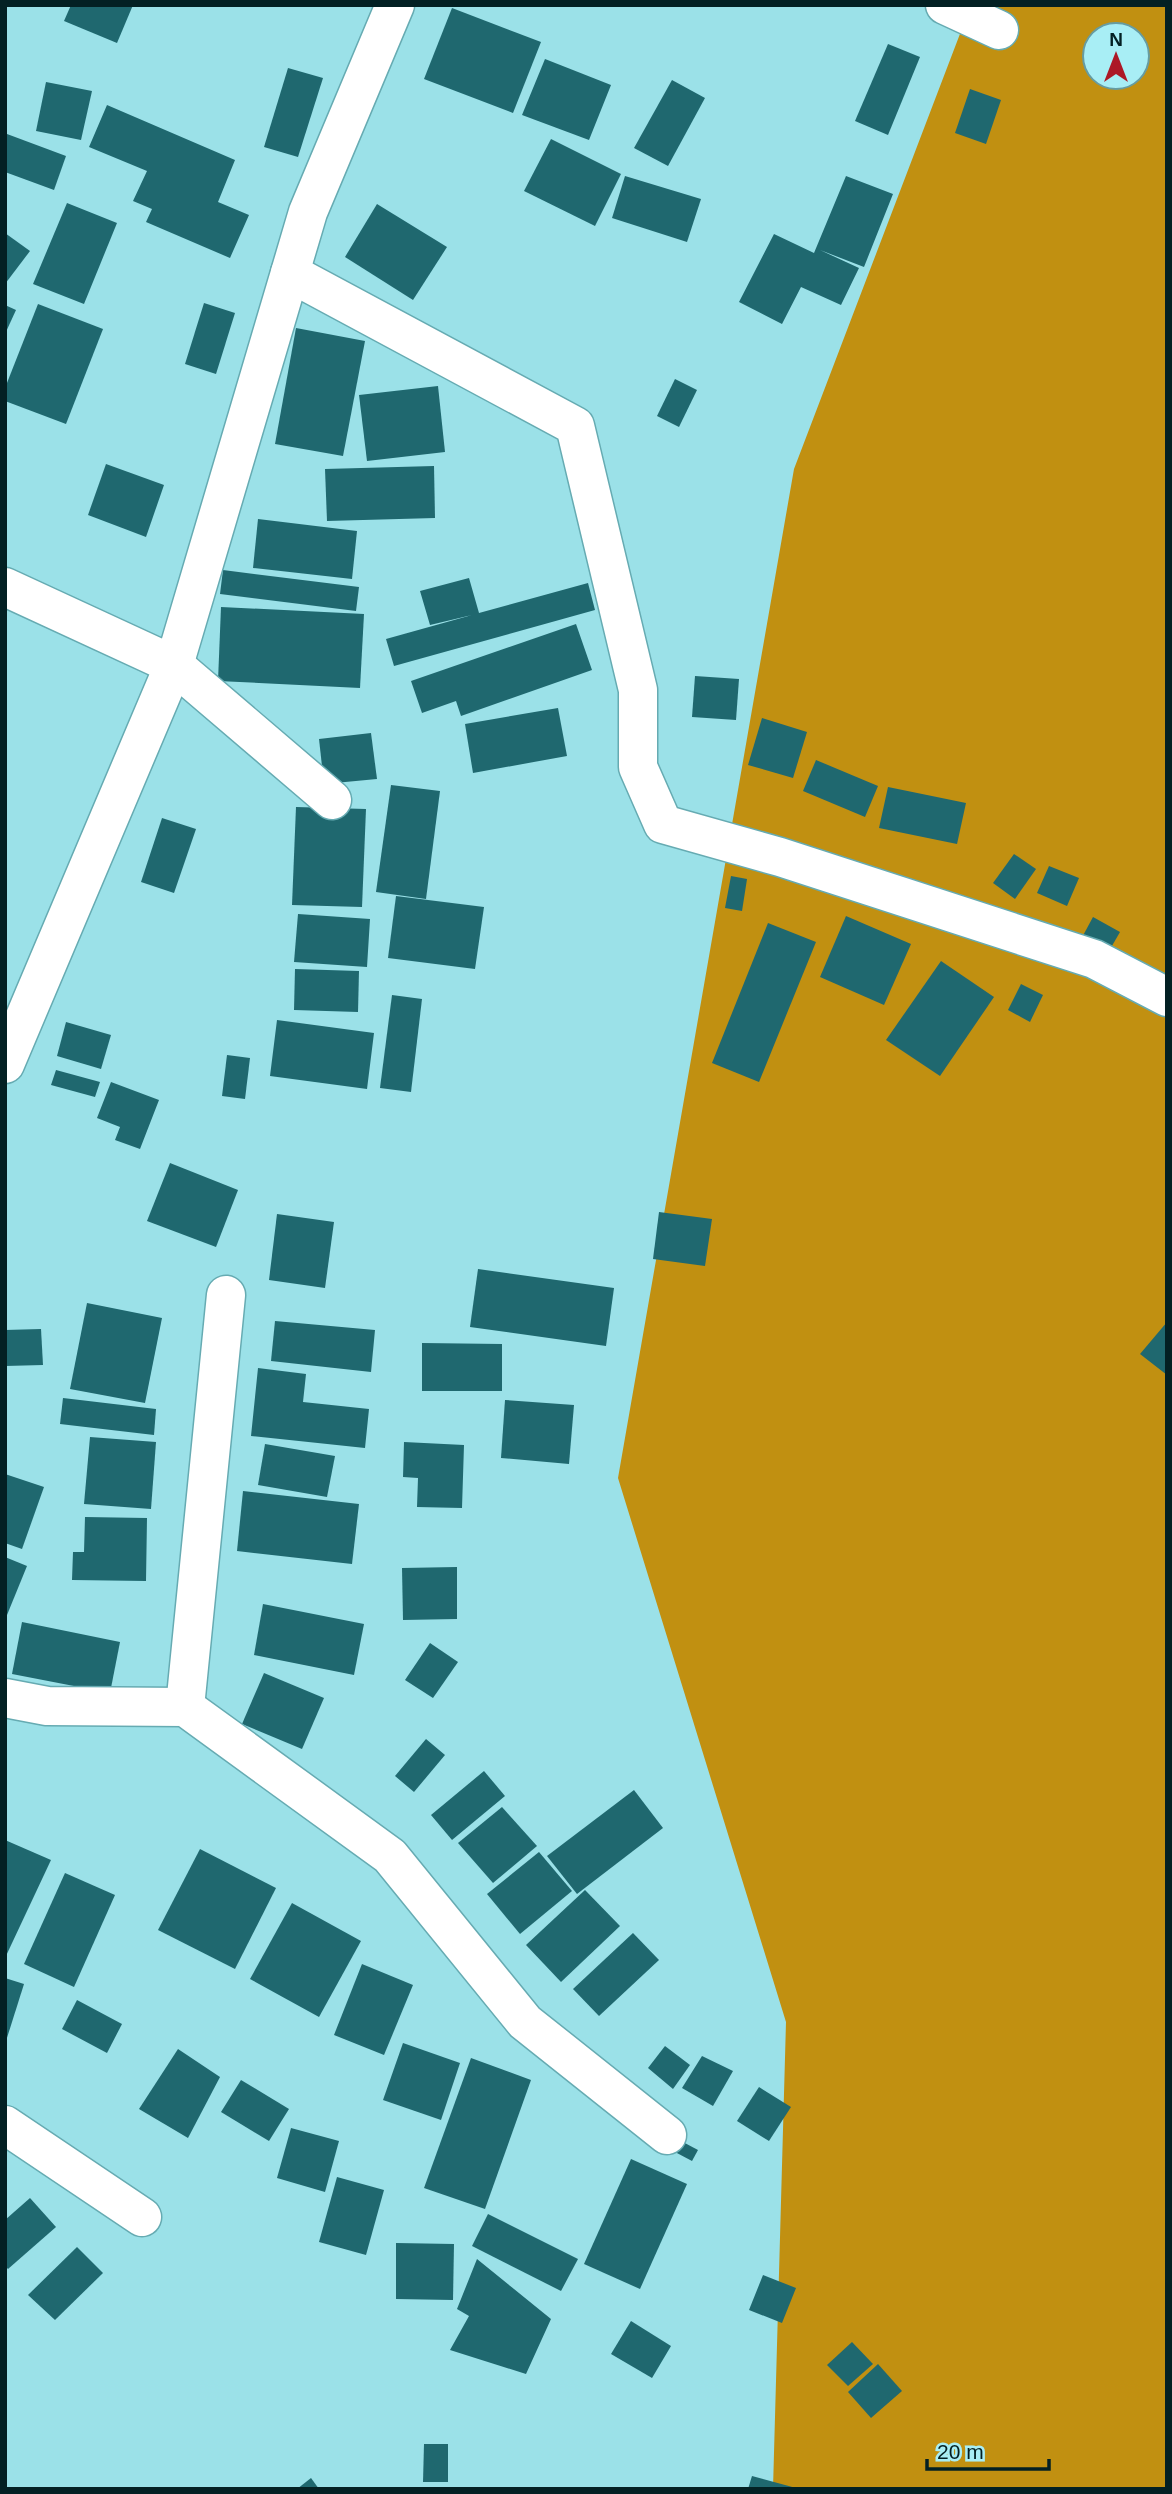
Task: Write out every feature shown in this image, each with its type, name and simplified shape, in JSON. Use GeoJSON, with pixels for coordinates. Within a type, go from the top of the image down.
{"type":"FeatureCollection","features":[{"type":"Feature","properties":{"kind":"street"},"geometry":{"type":"LineString","coordinates":[[5,1064],[174,664],[308,212],[395,5]]}},
{"type":"Feature","properties":{"kind":"street"},"geometry":{"type":"LineString","coordinates":[[944,5],[999,30]]}},
{"type":"Feature","properties":{"kind":"street"},"geometry":{"type":"LineString","coordinates":[[290,273],[575,426],[638,690],[638,767],[663,824],[780,857],[1094,958],[1167,997]]}},
{"type":"Feature","properties":{"kind":"street"},"geometry":{"type":"LineString","coordinates":[[5,587],[174,664],[332,800]]}},
{"type":"Feature","properties":{"kind":"street"},"geometry":{"type":"LineString","coordinates":[[185,1707],[226,1296]]}},
{"type":"Feature","properties":{"kind":"street"},"geometry":{"type":"LineString","coordinates":[[5,1698],[47,1706],[185,1707],[390,1856],[525,2022],[667,2135]]}},
{"type":"Feature","properties":{"kind":"street"},"geometry":{"type":"LineString","coordinates":[[5,2125],[142,2217]]}},
{"type":"Feature","properties":{"kind":"shaded area"},"geometry":{"type":"Polygon","coordinates":[[[971,5],[1167,5],[1167,2489],[773,2489],[786,2022],[618,1478],[794,469],[971,5]]]}},
{"type":"Feature","properties":{"kind":"building"},"geometry":{"type":"Polygon","coordinates":[[[71,5],[133,5],[117,43],[64,21],[71,5]]]}},
{"type":"Feature","properties":{"kind":"building"},"geometry":{"type":"Polygon","coordinates":[[[452,8],[541,42],[513,113],[424,79],[452,8]]]}},
{"type":"Feature","properties":{"kind":"building"},"geometry":{"type":"Polygon","coordinates":[[[888,44],[920,57],[888,135],[855,121],[888,44]]]}},
{"type":"Feature","properties":{"kind":"building"},"geometry":{"type":"Polygon","coordinates":[[[545,59],[611,85],[589,140],[522,115],[545,59]]]}},
{"type":"Feature","properties":{"kind":"building"},"geometry":{"type":"Polygon","coordinates":[[[288,68],[323,78],[298,157],[264,147],[288,68]]]}},
{"type":"Feature","properties":{"kind":"building"},"geometry":{"type":"Polygon","coordinates":[[[672,80],[705,98],[668,166],[634,148],[672,80]]]}},
{"type":"Feature","properties":{"kind":"building"},"geometry":{"type":"Polygon","coordinates":[[[46,82],[92,91],[81,140],[36,131],[46,82]]]}},
{"type":"Feature","properties":{"kind":"building"},"geometry":{"type":"Polygon","coordinates":[[[970,89],[1001,100],[986,144],[955,133],[970,89]]]}},
{"type":"Feature","properties":{"kind":"building"},"geometry":{"type":"Polygon","coordinates":[[[107,105],[235,160],[218,202],[249,215],[230,258],[146,222],[152,209],[133,201],[147,171],[89,147],[107,105]]]}},
{"type":"Feature","properties":{"kind":"building"},"geometry":{"type":"Polygon","coordinates":[[[7,134],[66,156],[54,190],[5,172],[7,134]]]}},
{"type":"Feature","properties":{"kind":"building"},"geometry":{"type":"Polygon","coordinates":[[[551,139],[621,174],[595,226],[524,191],[551,139]]]}},
{"type":"Feature","properties":{"kind":"building"},"geometry":{"type":"Polygon","coordinates":[[[625,176],[701,199],[687,242],[612,218],[625,176]]]}},
{"type":"Feature","properties":{"kind":"building"},"geometry":{"type":"Polygon","coordinates":[[[846,176],[893,194],[864,267],[820,250],[859,268],[841,305],[801,287],[782,324],[739,302],[774,234],[814,253],[846,176]]]}},
{"type":"Feature","properties":{"kind":"building"},"geometry":{"type":"Polygon","coordinates":[[[67,203],[117,223],[84,304],[33,284],[67,203]]]}},
{"type":"Feature","properties":{"kind":"building"},"geometry":{"type":"Polygon","coordinates":[[[377,204],[447,247],[413,300],[345,257],[377,204]]]}},
{"type":"Feature","properties":{"kind":"building"},"geometry":{"type":"Polygon","coordinates":[[[5,233],[30,251],[5,284],[5,233]]]}},
{"type":"Feature","properties":{"kind":"building"},"geometry":{"type":"Polygon","coordinates":[[[204,303],[235,313],[216,374],[185,364],[204,303]]]}},
{"type":"Feature","properties":{"kind":"building"},"geometry":{"type":"Polygon","coordinates":[[[38,304],[103,329],[66,424],[5,401],[5,388],[38,304]]]}},
{"type":"Feature","properties":{"kind":"building"},"geometry":{"type":"Polygon","coordinates":[[[5,305],[16,310],[5,334],[5,305]]]}},
{"type":"Feature","properties":{"kind":"building"},"geometry":{"type":"Polygon","coordinates":[[[296,328],[365,341],[343,456],[275,444],[296,328]]]}},
{"type":"Feature","properties":{"kind":"building"},"geometry":{"type":"Polygon","coordinates":[[[675,379],[697,390],[679,427],[657,416],[675,379]]]}},
{"type":"Feature","properties":{"kind":"building"},"geometry":{"type":"Polygon","coordinates":[[[438,386],[445,452],[367,461],[359,395],[438,386]]]}},
{"type":"Feature","properties":{"kind":"building"},"geometry":{"type":"Polygon","coordinates":[[[106,464],[164,485],[146,537],[88,515],[106,464]]]}},
{"type":"Feature","properties":{"kind":"building"},"geometry":{"type":"Polygon","coordinates":[[[434,466],[435,518],[327,521],[325,469],[434,466]]]}},
{"type":"Feature","properties":{"kind":"building"},"geometry":{"type":"Polygon","coordinates":[[[258,519],[357,531],[352,579],[253,568],[258,519]]]}},
{"type":"Feature","properties":{"kind":"building"},"geometry":{"type":"Polygon","coordinates":[[[223,570],[359,587],[356,611],[220,594],[223,570]]]}},
{"type":"Feature","properties":{"kind":"building"},"geometry":{"type":"Polygon","coordinates":[[[469,578],[479,613],[588,583],[595,610],[394,666],[386,639],[472,615],[430,625],[420,591],[469,578]]]}},
{"type":"Feature","properties":{"kind":"building"},"geometry":{"type":"Polygon","coordinates":[[[221,607],[364,614],[360,688],[218,681],[221,607]]]}},
{"type":"Feature","properties":{"kind":"building"},"geometry":{"type":"Polygon","coordinates":[[[576,624],[592,670],[461,716],[456,701],[422,713],[411,681],[576,624]]]}},
{"type":"Feature","properties":{"kind":"building"},"geometry":{"type":"Polygon","coordinates":[[[695,676],[739,679],[736,720],[692,717],[695,676]]]}},
{"type":"Feature","properties":{"kind":"building"},"geometry":{"type":"Polygon","coordinates":[[[558,708],[567,756],[473,773],[465,724],[558,708]]]}},
{"type":"Feature","properties":{"kind":"building"},"geometry":{"type":"Polygon","coordinates":[[[762,718],[807,732],[793,778],[748,765],[762,718]]]}},
{"type":"Feature","properties":{"kind":"building"},"geometry":{"type":"Polygon","coordinates":[[[371,733],[377,779],[324,784],[319,739],[371,733]]]}},
{"type":"Feature","properties":{"kind":"building"},"geometry":{"type":"Polygon","coordinates":[[[816,760],[878,786],[865,817],[803,791],[816,760]]]}},
{"type":"Feature","properties":{"kind":"building"},"geometry":{"type":"Polygon","coordinates":[[[391,785],[440,791],[426,899],[376,892],[391,785]]]}},
{"type":"Feature","properties":{"kind":"building"},"geometry":{"type":"Polygon","coordinates":[[[888,787],[966,803],[957,844],[879,828],[888,787]]]}},
{"type":"Feature","properties":{"kind":"building"},"geometry":{"type":"Polygon","coordinates":[[[296,807],[366,809],[362,907],[292,905],[296,807]]]}},
{"type":"Feature","properties":{"kind":"building"},"geometry":{"type":"Polygon","coordinates":[[[162,818],[196,829],[174,893],[141,882],[162,818]]]}},
{"type":"Feature","properties":{"kind":"building"},"geometry":{"type":"Polygon","coordinates":[[[1014,854],[1036,869],[1015,899],[993,883],[1014,854]]]}},
{"type":"Feature","properties":{"kind":"building"},"geometry":{"type":"Polygon","coordinates":[[[1049,866],[1079,878],[1067,906],[1037,893],[1049,866]]]}},
{"type":"Feature","properties":{"kind":"building"},"geometry":{"type":"Polygon","coordinates":[[[731,876],[747,879],[742,911],[725,908],[731,876]]]}},
{"type":"Feature","properties":{"kind":"building"},"geometry":{"type":"Polygon","coordinates":[[[396,896],[484,907],[475,969],[388,958],[396,896]]]}},
{"type":"Feature","properties":{"kind":"building"},"geometry":{"type":"Polygon","coordinates":[[[298,914],[370,919],[367,967],[294,962],[298,914]]]}},
{"type":"Feature","properties":{"kind":"building"},"geometry":{"type":"Polygon","coordinates":[[[846,916],[911,944],[884,1005],[820,977],[846,916]]]}},
{"type":"Feature","properties":{"kind":"building"},"geometry":{"type":"Polygon","coordinates":[[[1093,917],[1120,932],[1105,958],[1079,943],[1093,917]]]}},
{"type":"Feature","properties":{"kind":"building"},"geometry":{"type":"Polygon","coordinates":[[[768,923],[816,942],[759,1082],[712,1063],[768,923]]]}},
{"type":"Feature","properties":{"kind":"building"},"geometry":{"type":"Polygon","coordinates":[[[941,961],[994,997],[940,1076],[886,1040],[941,961]]]}},
{"type":"Feature","properties":{"kind":"building"},"geometry":{"type":"Polygon","coordinates":[[[295,969],[359,971],[358,1012],[294,1010],[295,969]]]}},
{"type":"Feature","properties":{"kind":"building"},"geometry":{"type":"Polygon","coordinates":[[[1021,984],[1043,995],[1030,1022],[1008,1010],[1021,984]]]}},
{"type":"Feature","properties":{"kind":"building"},"geometry":{"type":"Polygon","coordinates":[[[392,995],[422,999],[411,1092],[380,1088],[392,995]]]}},
{"type":"Feature","properties":{"kind":"building"},"geometry":{"type":"Polygon","coordinates":[[[277,1020],[374,1033],[367,1089],[270,1076],[277,1020]]]}},
{"type":"Feature","properties":{"kind":"building"},"geometry":{"type":"Polygon","coordinates":[[[66,1022],[111,1035],[101,1069],[57,1056],[66,1022]]]}},
{"type":"Feature","properties":{"kind":"building"},"geometry":{"type":"Polygon","coordinates":[[[227,1055],[250,1058],[245,1099],[222,1096],[227,1055]]]}},
{"type":"Feature","properties":{"kind":"building"},"geometry":{"type":"Polygon","coordinates":[[[56,1070],[100,1082],[95,1097],[51,1085],[56,1070]]]}},
{"type":"Feature","properties":{"kind":"building"},"geometry":{"type":"Polygon","coordinates":[[[111,1082],[159,1100],[140,1149],[115,1140],[120,1127],[97,1118],[111,1082]]]}},
{"type":"Feature","properties":{"kind":"building"},"geometry":{"type":"Polygon","coordinates":[[[170,1163],[238,1190],[216,1247],[147,1221],[170,1163]]]}},
{"type":"Feature","properties":{"kind":"building"},"geometry":{"type":"Polygon","coordinates":[[[659,1212],[712,1219],[705,1266],[653,1259],[659,1212]]]}},
{"type":"Feature","properties":{"kind":"building"},"geometry":{"type":"Polygon","coordinates":[[[277,1214],[334,1222],[325,1288],[269,1280],[277,1214]]]}},
{"type":"Feature","properties":{"kind":"building"},"geometry":{"type":"Polygon","coordinates":[[[478,1269],[614,1288],[606,1346],[470,1327],[478,1269]]]}},
{"type":"Feature","properties":{"kind":"building"},"geometry":{"type":"Polygon","coordinates":[[[87,1303],[162,1318],[145,1403],[70,1389],[87,1303]]]}},
{"type":"Feature","properties":{"kind":"building"},"geometry":{"type":"Polygon","coordinates":[[[275,1321],[375,1330],[371,1372],[271,1361],[275,1321]]]}},
{"type":"Feature","properties":{"kind":"building"},"geometry":{"type":"Polygon","coordinates":[[[1167,1322],[1167,1375],[1140,1354],[1167,1322]]]}},
{"type":"Feature","properties":{"kind":"building"},"geometry":{"type":"Polygon","coordinates":[[[41,1329],[43,1365],[5,1366],[5,1330],[41,1329]]]}},
{"type":"Feature","properties":{"kind":"building"},"geometry":{"type":"Polygon","coordinates":[[[422,1343],[502,1344],[502,1391],[422,1391],[422,1343]]]}},
{"type":"Feature","properties":{"kind":"building"},"geometry":{"type":"Polygon","coordinates":[[[258,1368],[306,1374],[303,1402],[369,1409],[365,1448],[251,1436],[258,1368]]]}},
{"type":"Feature","properties":{"kind":"building"},"geometry":{"type":"Polygon","coordinates":[[[63,1398],[156,1409],[154,1435],[60,1424],[63,1398]]]}},
{"type":"Feature","properties":{"kind":"building"},"geometry":{"type":"Polygon","coordinates":[[[505,1400],[574,1405],[569,1464],[501,1458],[505,1400]]]}},
{"type":"Feature","properties":{"kind":"building"},"geometry":{"type":"Polygon","coordinates":[[[90,1437],[156,1442],[151,1509],[84,1504],[90,1437]]]}},
{"type":"Feature","properties":{"kind":"building"},"geometry":{"type":"Polygon","coordinates":[[[404,1442],[464,1445],[462,1508],[417,1507],[418,1478],[403,1477],[404,1442]]]}},
{"type":"Feature","properties":{"kind":"building"},"geometry":{"type":"Polygon","coordinates":[[[265,1444],[335,1456],[327,1497],[258,1485],[265,1444]]]}},
{"type":"Feature","properties":{"kind":"building"},"geometry":{"type":"Polygon","coordinates":[[[5,1474],[44,1487],[22,1549],[5,1543],[5,1474]]]}},
{"type":"Feature","properties":{"kind":"building"},"geometry":{"type":"Polygon","coordinates":[[[243,1491],[359,1504],[352,1564],[237,1551],[243,1491]]]}},
{"type":"Feature","properties":{"kind":"building"},"geometry":{"type":"Polygon","coordinates":[[[85,1517],[147,1518],[146,1581],[72,1580],[73,1552],[84,1552],[85,1517]]]}},
{"type":"Feature","properties":{"kind":"building"},"geometry":{"type":"Polygon","coordinates":[[[5,1557],[27,1566],[7,1615],[5,1614],[5,1557]]]}},
{"type":"Feature","properties":{"kind":"building"},"geometry":{"type":"Polygon","coordinates":[[[457,1567],[457,1619],[403,1620],[402,1568],[457,1567]]]}},
{"type":"Feature","properties":{"kind":"building"},"geometry":{"type":"Polygon","coordinates":[[[263,1604],[364,1624],[354,1675],[254,1655],[263,1604]]]}},
{"type":"Feature","properties":{"kind":"building"},"geometry":{"type":"Polygon","coordinates":[[[22,1622],[120,1642],[110,1693],[12,1674],[22,1622]]]}},
{"type":"Feature","properties":{"kind":"building"},"geometry":{"type":"Polygon","coordinates":[[[430,1643],[458,1662],[433,1698],[405,1680],[430,1643]]]}},
{"type":"Feature","properties":{"kind":"building"},"geometry":{"type":"Polygon","coordinates":[[[264,1673],[324,1698],[302,1749],[242,1724],[264,1673]]]}},
{"type":"Feature","properties":{"kind":"building"},"geometry":{"type":"Polygon","coordinates":[[[426,1739],[445,1755],[414,1792],[395,1776],[426,1739]]]}},
{"type":"Feature","properties":{"kind":"building"},"geometry":{"type":"Polygon","coordinates":[[[484,1771],[505,1796],[452,1840],[431,1815],[484,1771]]]}},
{"type":"Feature","properties":{"kind":"building"},"geometry":{"type":"Polygon","coordinates":[[[634,1790],[663,1828],[577,1894],[547,1856],[634,1790]]]}},
{"type":"Feature","properties":{"kind":"building"},"geometry":{"type":"Polygon","coordinates":[[[502,1807],[537,1846],[493,1883],[458,1843],[502,1807]]]}},
{"type":"Feature","properties":{"kind":"building"},"geometry":{"type":"Polygon","coordinates":[[[5,1840],[51,1860],[5,1958],[5,1840]]]}},
{"type":"Feature","properties":{"kind":"building"},"geometry":{"type":"Polygon","coordinates":[[[200,1849],[276,1888],[235,1969],[158,1930],[200,1849]]]}},
{"type":"Feature","properties":{"kind":"building"},"geometry":{"type":"Polygon","coordinates":[[[539,1852],[572,1891],[520,1934],[487,1894],[539,1852]]]}},
{"type":"Feature","properties":{"kind":"building"},"geometry":{"type":"Polygon","coordinates":[[[65,1873],[115,1895],[74,1987],[24,1964],[65,1873]]]}},
{"type":"Feature","properties":{"kind":"building"},"geometry":{"type":"Polygon","coordinates":[[[585,1890],[620,1926],[561,1982],[526,1945],[585,1890]]]}},
{"type":"Feature","properties":{"kind":"building"},"geometry":{"type":"Polygon","coordinates":[[[292,1903],[361,1941],[319,2017],[250,1979],[292,1903]]]}},
{"type":"Feature","properties":{"kind":"building"},"geometry":{"type":"Polygon","coordinates":[[[633,1933],[659,1960],[599,2016],[573,1989],[633,1933]]]}},
{"type":"Feature","properties":{"kind":"building"},"geometry":{"type":"Polygon","coordinates":[[[362,1964],[413,1985],[384,2055],[334,2035],[362,1964]]]}},
{"type":"Feature","properties":{"kind":"building"},"geometry":{"type":"Polygon","coordinates":[[[5,1978],[24,1984],[6,2041],[5,2041],[5,1978]]]}},
{"type":"Feature","properties":{"kind":"building"},"geometry":{"type":"Polygon","coordinates":[[[77,2000],[122,2024],[107,2053],[62,2029],[77,2000]]]}},
{"type":"Feature","properties":{"kind":"building"},"geometry":{"type":"Polygon","coordinates":[[[403,2043],[460,2063],[441,2120],[383,2100],[403,2043]]]}},
{"type":"Feature","properties":{"kind":"building"},"geometry":{"type":"Polygon","coordinates":[[[665,2046],[690,2065],[673,2089],[648,2068],[665,2046]]]}},
{"type":"Feature","properties":{"kind":"building"},"geometry":{"type":"Polygon","coordinates":[[[178,2049],[220,2077],[188,2138],[139,2109],[178,2049]]]}},
{"type":"Feature","properties":{"kind":"building"},"geometry":{"type":"Polygon","coordinates":[[[702,2056],[733,2071],[713,2106],[682,2088],[702,2056]]]}},
{"type":"Feature","properties":{"kind":"building"},"geometry":{"type":"Polygon","coordinates":[[[471,2058],[531,2080],[485,2209],[424,2188],[471,2058]]]}},
{"type":"Feature","properties":{"kind":"building"},"geometry":{"type":"Polygon","coordinates":[[[241,2080],[289,2109],[269,2141],[221,2112],[241,2080]]]}},
{"type":"Feature","properties":{"kind":"building"},"geometry":{"type":"Polygon","coordinates":[[[759,2087],[791,2107],[769,2141],[737,2121],[759,2087]]]}},
{"type":"Feature","properties":{"kind":"building"},"geometry":{"type":"Polygon","coordinates":[[[291,2128],[339,2141],[325,2192],[277,2178],[291,2128]]]}},
{"type":"Feature","properties":{"kind":"building"},"geometry":{"type":"Polygon","coordinates":[[[681,2141],[698,2150],[692,2161],[675,2152],[681,2141]]]}},
{"type":"Feature","properties":{"kind":"building"},"geometry":{"type":"Polygon","coordinates":[[[631,2159],[687,2184],[640,2289],[584,2264],[631,2159]]]}},
{"type":"Feature","properties":{"kind":"building"},"geometry":{"type":"Polygon","coordinates":[[[337,2177],[384,2190],[366,2255],[319,2242],[337,2177]]]}},
{"type":"Feature","properties":{"kind":"building"},"geometry":{"type":"Polygon","coordinates":[[[30,2198],[56,2227],[8,2269],[5,2266],[5,2220],[30,2198]]]}},
{"type":"Feature","properties":{"kind":"building"},"geometry":{"type":"Polygon","coordinates":[[[488,2214],[578,2259],[561,2291],[472,2246],[488,2214]]]}},
{"type":"Feature","properties":{"kind":"building"},"geometry":{"type":"Polygon","coordinates":[[[396,2243],[454,2244],[453,2300],[396,2299],[396,2243]]]}},
{"type":"Feature","properties":{"kind":"building"},"geometry":{"type":"Polygon","coordinates":[[[77,2247],[103,2273],[55,2320],[28,2295],[77,2247]]]}},
{"type":"Feature","properties":{"kind":"building"},"geometry":{"type":"Polygon","coordinates":[[[477,2259],[551,2319],[526,2374],[450,2350],[469,2316],[457,2309],[477,2259]]]}},
{"type":"Feature","properties":{"kind":"building"},"geometry":{"type":"Polygon","coordinates":[[[763,2275],[796,2288],[782,2323],[749,2310],[763,2275]]]}},
{"type":"Feature","properties":{"kind":"building"},"geometry":{"type":"Polygon","coordinates":[[[631,2321],[671,2346],[652,2378],[611,2354],[631,2321]]]}},
{"type":"Feature","properties":{"kind":"building"},"geometry":{"type":"Polygon","coordinates":[[[852,2342],[873,2364],[848,2386],[827,2365],[852,2342]]]}},
{"type":"Feature","properties":{"kind":"building"},"geometry":{"type":"Polygon","coordinates":[[[878,2364],[902,2391],[871,2418],[848,2392],[878,2364]]]}},
{"type":"Feature","properties":{"kind":"building"},"geometry":{"type":"Polygon","coordinates":[[[424,2444],[448,2444],[448,2482],[423,2482],[424,2444]]]}},
{"type":"Feature","properties":{"kind":"building"},"geometry":{"type":"Polygon","coordinates":[[[752,2476],[796,2488],[796,2489],[748,2489],[752,2476]]]}},
{"type":"Feature","properties":{"kind":"building"},"geometry":{"type":"Polygon","coordinates":[[[311,2478],[319,2489],[297,2489],[311,2478]]]}}]}
